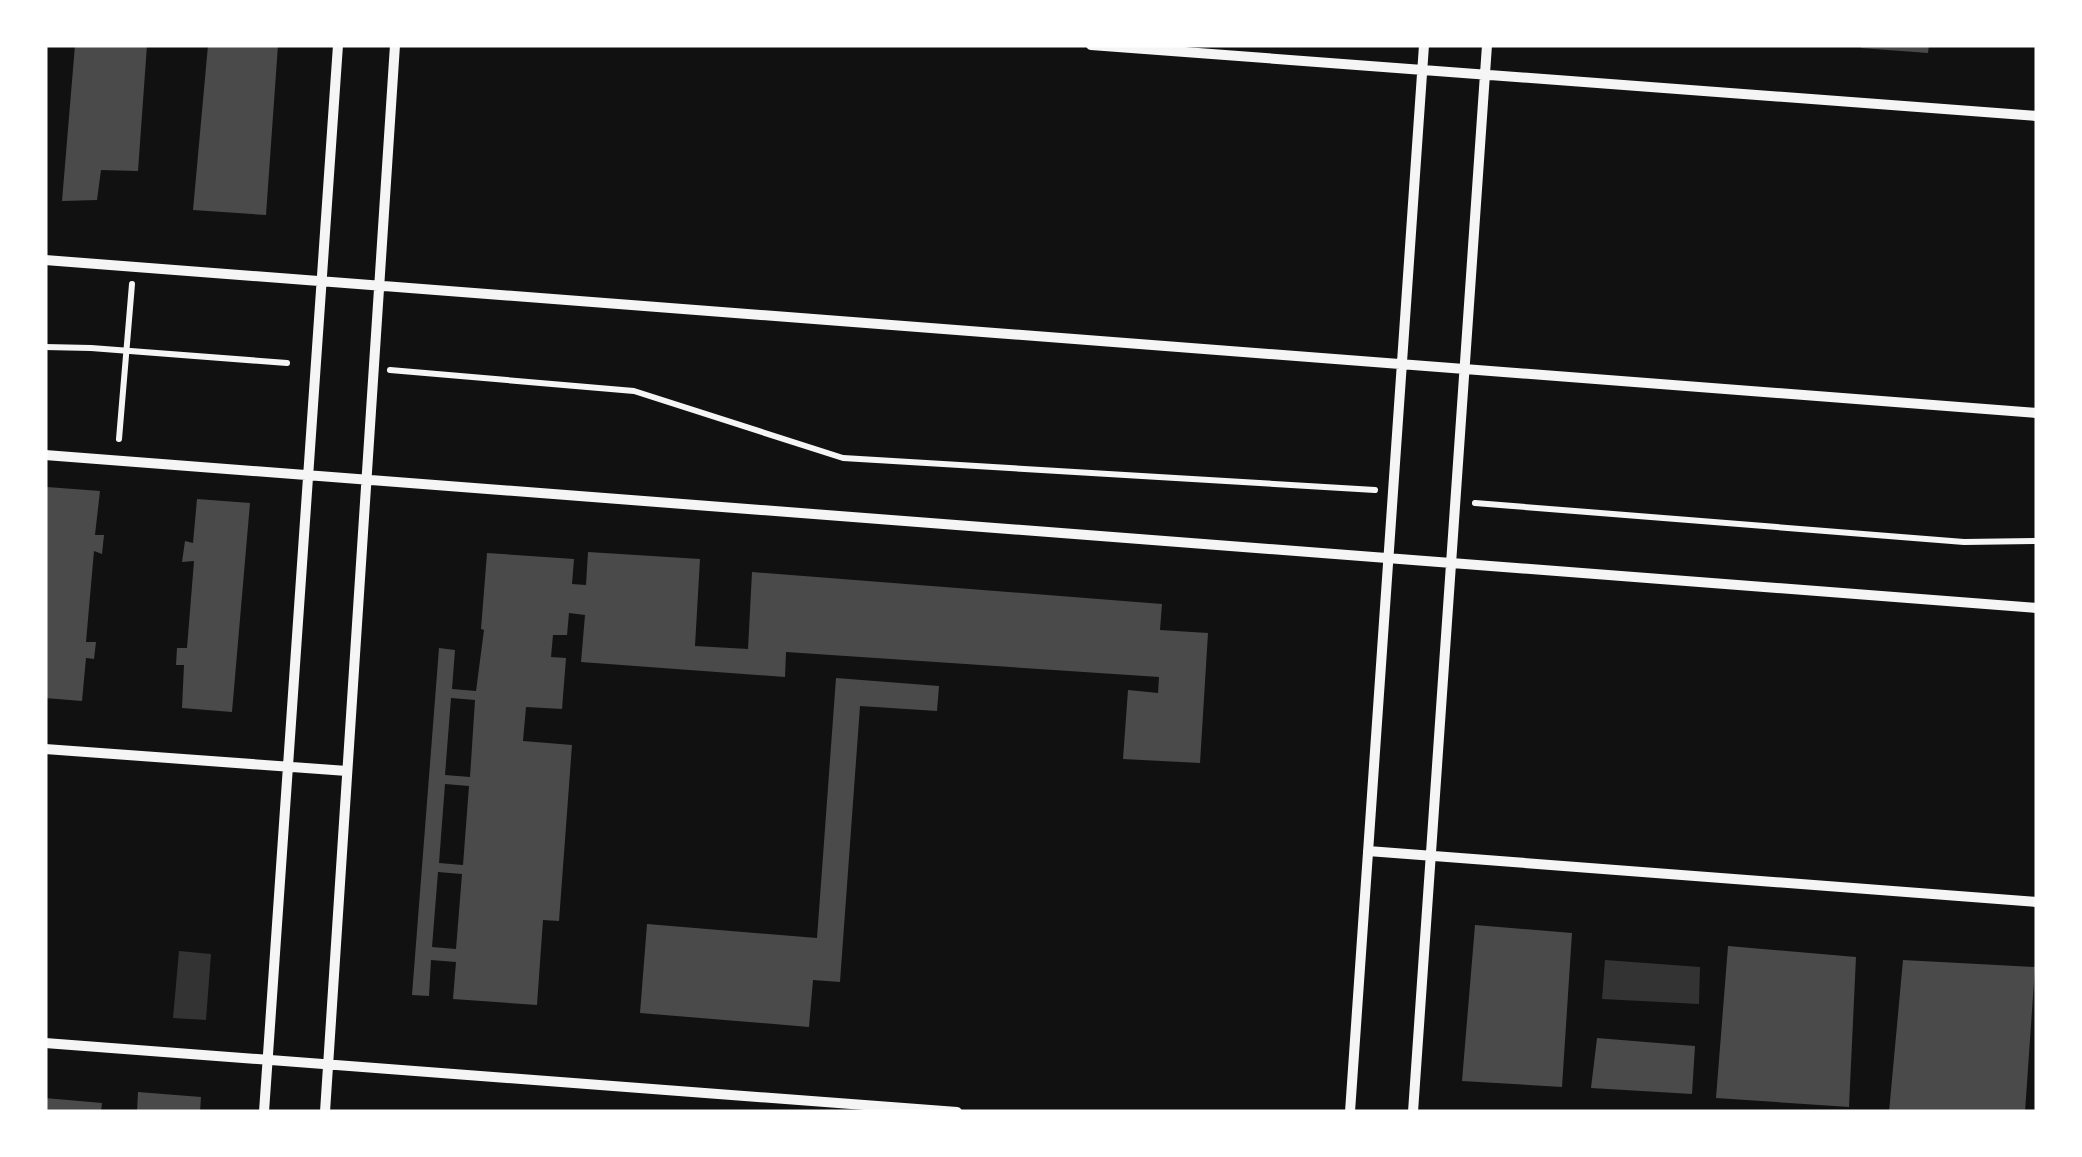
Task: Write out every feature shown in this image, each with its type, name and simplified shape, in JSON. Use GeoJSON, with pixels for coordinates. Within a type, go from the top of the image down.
{"type":"FeatureCollection","features":[{"type":"Feature","properties":{"kind":"street"},"geometry":{"type":"LineString","coordinates":[[264,1112],[338,45]]}},
{"type":"Feature","properties":{"kind":"street"},"geometry":{"type":"LineString","coordinates":[[325,1112],[395,45]]}},
{"type":"Feature","properties":{"kind":"street"},"geometry":{"type":"LineString","coordinates":[[1092,45],[2037,116]]}},
{"type":"Feature","properties":{"kind":"street"},"geometry":{"type":"LineString","coordinates":[[1350,1112],[1424,45]]}},
{"type":"Feature","properties":{"kind":"street"},"geometry":{"type":"LineString","coordinates":[[1413,1112],[1486,45]]}},
{"type":"Feature","properties":{"kind":"street"},"geometry":{"type":"LineString","coordinates":[[45,260],[2037,413]]}},
{"type":"Feature","properties":{"kind":"street"},"geometry":{"type":"LineString","coordinates":[[45,455],[2037,608]]}},
{"type":"Feature","properties":{"kind":"street"},"geometry":{"type":"LineString","coordinates":[[45,749],[348,771]]}},
{"type":"Feature","properties":{"kind":"street"},"geometry":{"type":"LineString","coordinates":[[1368,850],[2037,902]]}},
{"type":"Feature","properties":{"kind":"street"},"geometry":{"type":"LineString","coordinates":[[45,1043],[957,1112]]}},
{"type":"Feature","properties":{"kind":"path"},"geometry":{"type":"LineString","coordinates":[[119,439],[132,278]]}},
{"type":"Feature","properties":{"kind":"path"},"geometry":{"type":"LineString","coordinates":[[45,347],[287,363]]}},
{"type":"Feature","properties":{"kind":"path"},"geometry":{"type":"LineString","coordinates":[[374,368],[634,390],[843,458],[1394,492]]}},
{"type":"Feature","properties":{"kind":"path"},"geometry":{"type":"LineString","coordinates":[[1472,502],[1964,542],[2037,541]]}},
{"type":"Feature","properties":{"kind":"shaded area"},"geometry":{"type":"Polygon","coordinates":[[[179,951],[211,954],[206,1020],[173,1018],[179,951]]]}},
{"type":"Feature","properties":{"kind":"shaded area"},"geometry":{"type":"Polygon","coordinates":[[[1605,960],[1700,967],[1699,1004],[1602,999],[1605,960]]]}},
{"type":"Feature","properties":{"kind":"building"},"geometry":{"type":"Polygon","coordinates":[[[75,45],[147,45],[138,171],[101,170],[97,200],[62,201],[75,45]]]}},
{"type":"Feature","properties":{"kind":"building"},"geometry":{"type":"Polygon","coordinates":[[[208,45],[278,45],[266,215],[193,210],[208,45]]]}},
{"type":"Feature","properties":{"kind":"building"},"geometry":{"type":"Polygon","coordinates":[[[1861,45],[1929,45],[1928,53],[1861,45]]]}},
{"type":"Feature","properties":{"kind":"building"},"geometry":{"type":"Polygon","coordinates":[[[47,487],[100,491],[95,535],[104,535],[102,554],[94,551],[86,642],[96,642],[94,659],[86,658],[82,701],[45,698],[47,487]]]}},
{"type":"Feature","properties":{"kind":"building"},"geometry":{"type":"Polygon","coordinates":[[[197,499],[250,503],[232,712],[182,708],[184,665],[176,665],[177,648],[187,648],[194,561],[182,562],[185,541],[193,543],[197,499]]]}},
{"type":"Feature","properties":{"kind":"building"},"geometry":{"type":"Polygon","coordinates":[[[588,552],[700,559],[695,646],[748,649],[752,572],[1162,604],[1160,630],[1208,633],[1200,763],[1123,759],[1128,690],[1158,693],[1159,677],[786,652],[785,677],[581,662],[585,615],[569,613],[567,635],[553,635],[551,657],[566,658],[562,709],[526,707],[523,741],[572,745],[559,921],[543,920],[537,1005],[453,999],[456,962],[431,960],[429,996],[412,995],[439,648],[455,650],[452,689],[476,691],[484,630],[481,629],[487,553],[574,559],[572,584],[586,585],[588,552]],[[451,698],[445,775],[470,777],[475,700],[451,698]],[[445,784],[439,863],[463,865],[469,786],[445,784]],[[438,872],[432,947],[456,949],[462,874],[438,872]]]}},
{"type":"Feature","properties":{"kind":"building"},"geometry":{"type":"Polygon","coordinates":[[[836,678],[939,686],[937,711],[860,706],[840,982],[813,980],[809,1027],[640,1013],[647,924],[817,938],[836,678]]]}},
{"type":"Feature","properties":{"kind":"building"},"geometry":{"type":"Polygon","coordinates":[[[1475,925],[1572,933],[1562,1087],[1462,1081],[1475,925]]]}},
{"type":"Feature","properties":{"kind":"building"},"geometry":{"type":"Polygon","coordinates":[[[1728,946],[1856,957],[1849,1107],[1716,1098],[1728,946]]]}},
{"type":"Feature","properties":{"kind":"building"},"geometry":{"type":"Polygon","coordinates":[[[1903,960],[2035,967],[2025,1112],[1889,1112],[1903,960]]]}},
{"type":"Feature","properties":{"kind":"building"},"geometry":{"type":"Polygon","coordinates":[[[1597,1038],[1695,1046],[1692,1094],[1591,1088],[1597,1038]]]}},
{"type":"Feature","properties":{"kind":"building"},"geometry":{"type":"Polygon","coordinates":[[[138,1092],[201,1097],[200,1112],[137,1112],[138,1092]]]}},
{"type":"Feature","properties":{"kind":"building"},"geometry":{"type":"Polygon","coordinates":[[[45,1098],[102,1103],[101,1112],[45,1112],[45,1098]]]}}]}
